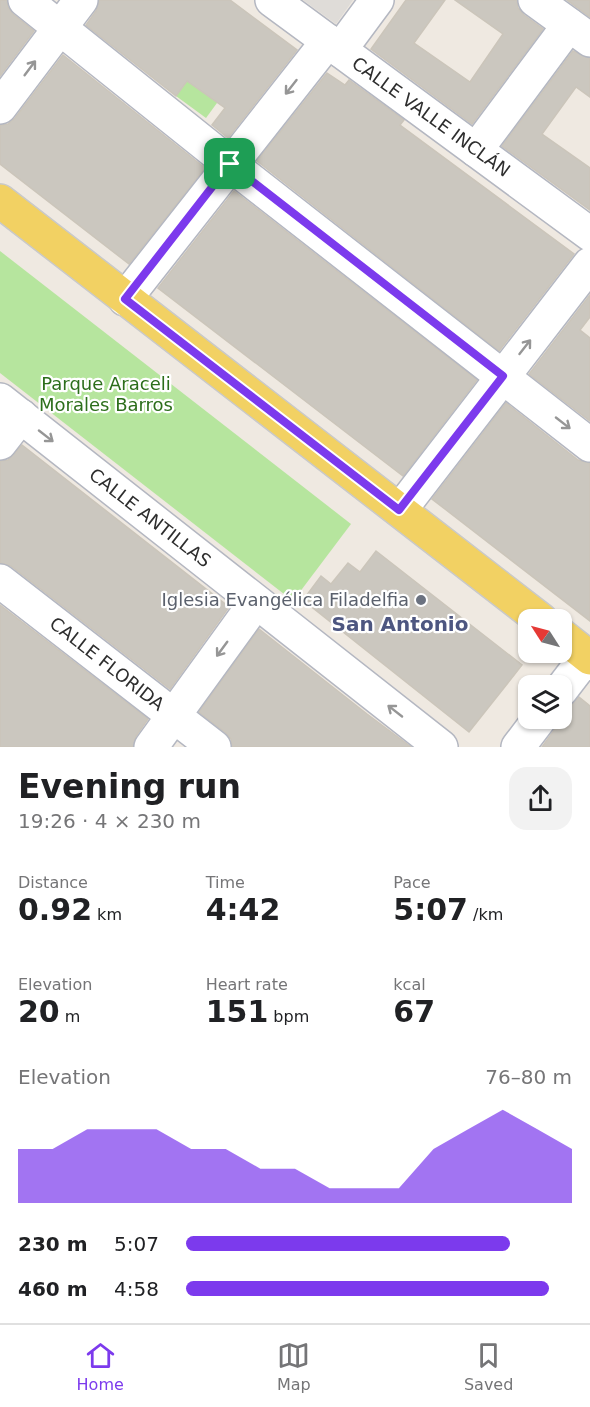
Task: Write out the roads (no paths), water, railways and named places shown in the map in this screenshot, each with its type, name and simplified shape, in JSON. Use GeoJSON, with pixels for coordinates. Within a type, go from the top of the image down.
{"type":"FeatureCollection","features":[{"type":"Feature","properties":{"kind":"main road"},"geometry":{"type":"LineString","coordinates":[[0,201],[527,609]]}},
{"type":"Feature","properties":{"kind":"main road"},"geometry":{"type":"LineString","coordinates":[[572,644],[589,657]]}},
{"type":"Feature","properties":{"kind":"street"},"geometry":{"type":"LineString","coordinates":[[25,0],[230,164],[590,445]]}},
{"type":"Feature","properties":{"kind":"street"},"geometry":{"type":"LineString","coordinates":[[0,107],[81,0]]}},
{"type":"Feature","properties":{"kind":"street","name":"CALLE VALLE INCLÁN"},"geometry":{"type":"LineString","coordinates":[[272,0],[590,234]]}},
{"type":"Feature","properties":{"kind":"street"},"geometry":{"type":"LineString","coordinates":[[125,299],[230,164],[334,45],[377,0]]}},
{"type":"Feature","properties":{"kind":"street"},"geometry":{"type":"LineString","coordinates":[[476,150],[580,32],[535,0]]}},
{"type":"Feature","properties":{"kind":"street"},"geometry":{"type":"LineString","coordinates":[[399,510],[590,264]]}},
{"type":"Feature","properties":{"kind":"street"},"geometry":{"type":"LineString","coordinates":[[0,443],[10,408]]}},
{"type":"Feature","properties":{"kind":"street","name":"CALLE ANTILLAS"},"geometry":{"type":"LineString","coordinates":[[10,408],[441,747]]}},
{"type":"Feature","properties":{"kind":"street","name":"CALLE FLORIDA"},"geometry":{"type":"LineString","coordinates":[[0,581],[214,747]]}},
{"type":"Feature","properties":{"kind":"street"},"geometry":{"type":"LineString","coordinates":[[151,747],[256,602]]}},
{"type":"Feature","properties":{"kind":"street"},"geometry":{"type":"LineString","coordinates":[[572,677],[589,657]]}},
{"type":"Feature","properties":{"kind":"street"},"geometry":{"type":"LineString","coordinates":[[519,747],[532,729]]}},
{"type":"Feature","properties":{"kind":"place","name":"Iglesia Evangélica Filadelfia"},"geometry":{"type":"Point","coordinates":[421,600]}},
{"type":"Feature","properties":{"kind":"district","name":"San Antonio"},"geometry":{"type":"Point","coordinates":[400,624]}},
{"type":"Feature","properties":{"kind":"park label","name":"Parque Araceli Morales Barros"},"geometry":{"type":"Point","coordinates":[106,394]}}]}
